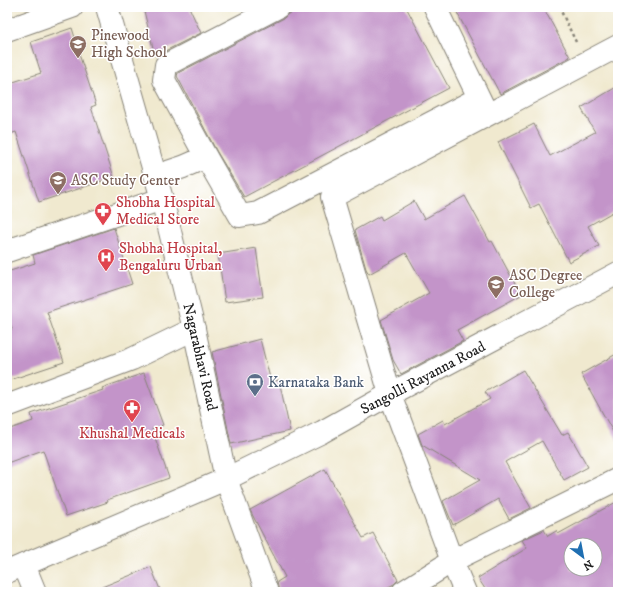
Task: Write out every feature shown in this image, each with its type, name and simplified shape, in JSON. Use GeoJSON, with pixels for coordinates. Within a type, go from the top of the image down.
{"type":"FeatureCollection","features":[{"type":"Feature","properties":{"kind":"street"},"geometry":{"type":"LineString","coordinates":[[7,30],[72,7]]}},
{"type":"Feature","properties":{"kind":"street","name":"Nagarabhavi Road"},"geometry":{"type":"LineString","coordinates":[[107,7],[162,199],[194,329],[226,478],[267,592]]}},
{"type":"Feature","properties":{"kind":"street"},"geometry":{"type":"LineString","coordinates":[[278,7],[166,66],[164,80],[240,216],[258,212],[483,106],[586,62],[618,46]]}},
{"type":"Feature","properties":{"kind":"street"},"geometry":{"type":"LineString","coordinates":[[435,7],[483,106]]}},
{"type":"Feature","properties":{"kind":"street"},"geometry":{"type":"LineString","coordinates":[[465,592],[390,394],[332,197],[483,106]]}},
{"type":"Feature","properties":{"kind":"street"},"geometry":{"type":"LineString","coordinates":[[156,176],[206,157]]}},
{"type":"Feature","properties":{"kind":"street"},"geometry":{"type":"LineString","coordinates":[[7,251],[162,199]]}},
{"type":"Feature","properties":{"kind":"street","name":"Sangolli Rayanna Road"},"geometry":{"type":"LineString","coordinates":[[226,478],[322,432],[390,394],[618,273]]}},
{"type":"Feature","properties":{"kind":"street"},"geometry":{"type":"LineString","coordinates":[[7,406],[132,359],[194,329]]}},
{"type":"Feature","properties":{"kind":"street"},"geometry":{"type":"LineString","coordinates":[[35,592],[15,569],[226,478]]}},
{"type":"Feature","properties":{"kind":"street"},"geometry":{"type":"LineString","coordinates":[[403,592],[452,561],[618,479]]}},
{"type":"Feature","properties":{"kind":"path"},"geometry":{"type":"LineString","coordinates":[[559,7],[586,62]]}},
{"type":"Feature","properties":{"kind":"building"},"geometry":{"type":"Polygon","coordinates":[[[143,7],[189,7],[201,33],[155,56],[143,7]]]}},
{"type":"Feature","properties":{"kind":"building"},"geometry":{"type":"Polygon","coordinates":[[[302,7],[406,7],[449,88],[244,197],[217,152],[177,76],[178,73],[284,18],[288,14],[302,7]]]}},
{"type":"Feature","properties":{"kind":"building"},"geometry":{"type":"Polygon","coordinates":[[[454,7],[543,7],[570,57],[500,94],[454,7]]]}},
{"type":"Feature","properties":{"kind":"building"},"geometry":{"type":"Polygon","coordinates":[[[72,28],[96,105],[91,107],[114,177],[39,202],[16,132],[7,135],[7,84],[41,73],[31,42],[72,28]]]}},
{"type":"Feature","properties":{"kind":"building"},"geometry":{"type":"Polygon","coordinates":[[[618,86],[618,209],[588,226],[599,246],[569,262],[539,204],[531,208],[498,142],[534,124],[550,156],[595,132],[581,108],[618,86]]]}},
{"type":"Feature","properties":{"kind":"building"},"geometry":{"type":"Polygon","coordinates":[[[465,196],[490,242],[492,241],[521,295],[457,330],[463,341],[401,374],[393,360],[381,320],[429,293],[406,253],[369,274],[366,269],[355,230],[380,216],[382,220],[414,201],[424,219],[465,196]]]}},
{"type":"Feature","properties":{"kind":"building"},"geometry":{"type":"Polygon","coordinates":[[[114,228],[132,284],[47,312],[64,362],[7,381],[7,331],[12,329],[7,313],[7,272],[35,263],[33,255],[114,228]]]}},
{"type":"Feature","properties":{"kind":"building"},"geometry":{"type":"Polygon","coordinates":[[[256,248],[263,297],[225,302],[218,254],[256,248]]]}},
{"type":"Feature","properties":{"kind":"building"},"geometry":{"type":"Polygon","coordinates":[[[260,339],[271,382],[279,380],[290,431],[231,444],[212,352],[260,339]]]}},
{"type":"Feature","properties":{"kind":"building"},"geometry":{"type":"Polygon","coordinates":[[[618,353],[618,441],[581,374],[618,353]]]}},
{"type":"Feature","properties":{"kind":"building"},"geometry":{"type":"Polygon","coordinates":[[[523,370],[562,435],[568,432],[588,467],[564,480],[542,441],[505,462],[531,508],[509,519],[498,499],[453,525],[443,501],[480,480],[422,445],[418,434],[443,420],[445,424],[490,399],[485,392],[523,370]]]}},
{"type":"Feature","properties":{"kind":"building"},"geometry":{"type":"Polygon","coordinates":[[[144,373],[163,425],[152,429],[169,478],[107,500],[108,502],[66,516],[43,450],[7,463],[7,430],[33,421],[31,414],[103,390],[102,388],[144,373]]]}},
{"type":"Feature","properties":{"kind":"building"},"geometry":{"type":"Polygon","coordinates":[[[325,469],[363,538],[373,533],[398,580],[394,584],[379,592],[279,592],[277,582],[285,577],[250,510],[325,469]]]}},
{"type":"Feature","properties":{"kind":"building"},"geometry":{"type":"Polygon","coordinates":[[[618,501],[618,592],[487,592],[478,578],[527,548],[522,540],[544,530],[548,536],[556,531],[558,534],[618,501]]]}},
{"type":"Feature","properties":{"kind":"building"},"geometry":{"type":"Polygon","coordinates":[[[151,567],[161,592],[92,592],[92,591],[151,567]]]}},
{"type":"Feature","properties":{"kind":"place","name":"Pinewood High School"},"geometry":{"type":"Point","coordinates":[78,59]}},
{"type":"Feature","properties":{"kind":"place","name":"ASC Study Center"},"geometry":{"type":"Point","coordinates":[58,195]}},
{"type":"Feature","properties":{"kind":"place","name":"Shobha Hospital Medical Store"},"geometry":{"type":"Point","coordinates":[103,226]}},
{"type":"Feature","properties":{"kind":"place","name":"Shobha Hospital, Bengaluru Urban"},"geometry":{"type":"Point","coordinates":[106,272]}},
{"type":"Feature","properties":{"kind":"place","name":"ASC Degree College"},"geometry":{"type":"Point","coordinates":[496,299]}},
{"type":"Feature","properties":{"kind":"place","name":"Karnataka Bank"},"geometry":{"type":"Point","coordinates":[255,397]}},
{"type":"Feature","properties":{"kind":"place","name":"Khushal Medicals"},"geometry":{"type":"Point","coordinates":[132,423]}}]}
